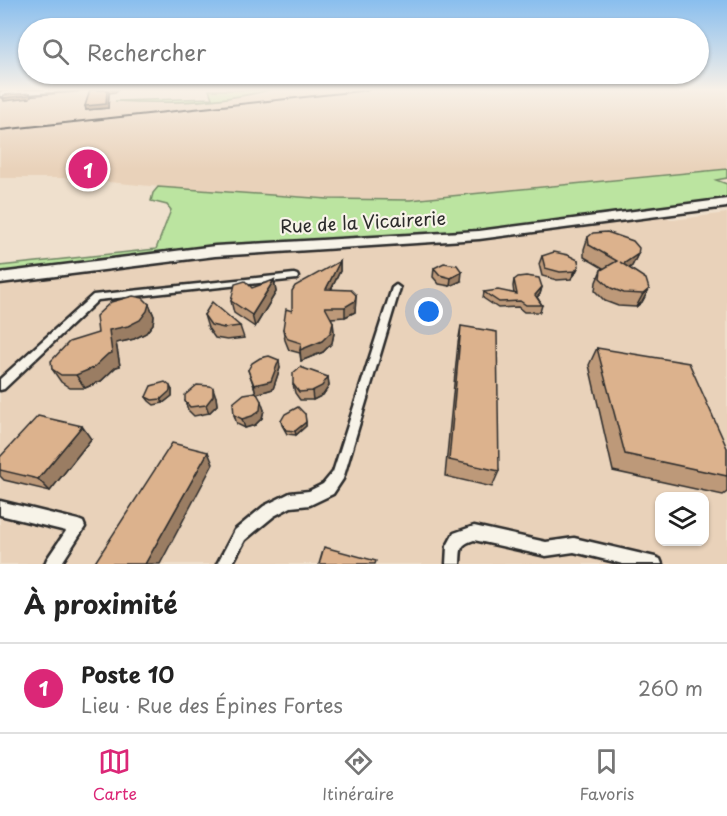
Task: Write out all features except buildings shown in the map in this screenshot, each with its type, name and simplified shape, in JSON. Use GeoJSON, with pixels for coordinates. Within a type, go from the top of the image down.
{"type":"FeatureCollection","features":[{"type":"Feature","properties":{"kind":"street","name":"Rue de la Vicairerie"},"geometry":{"type":"LineString","coordinates":[[0,278],[216,251],[479,235],[727,203]]}},
{"type":"Feature","properties":{"kind":"lane"},"geometry":{"type":"LineString","coordinates":[[0,386],[96,297],[294,277]]}},
{"type":"Feature","properties":{"kind":"lane"},"geometry":{"type":"LineString","coordinates":[[224,564],[240,535],[269,511],[290,500],[310,498],[328,489],[338,475],[396,288]]}},
{"type":"Feature","properties":{"kind":"lane"},"geometry":{"type":"LineString","coordinates":[[0,508],[78,527],[52,564]]}},
{"type":"Feature","properties":{"kind":"lane"},"geometry":{"type":"LineString","coordinates":[[453,564],[454,546],[459,538],[474,533],[546,549],[574,545],[655,564]]}},
{"type":"Feature","properties":{"kind":"shaded area"},"geometry":{"type":"Polygon","coordinates":[[[0,116],[727,116],[727,169],[410,200],[328,199],[212,192],[67,178],[0,178],[0,116]]]}},
{"type":"Feature","properties":{"kind":"shaded area"},"geometry":{"type":"Polygon","coordinates":[[[727,213],[727,564],[0,564],[0,283],[207,256],[480,239],[661,215],[673,220],[727,213]]]}},
{"type":"Feature","properties":{"kind":"green space"},"geometry":{"type":"Polygon","coordinates":[[[727,169],[727,178],[716,180],[727,184],[727,199],[475,232],[209,246],[0,273],[0,266],[156,249],[171,210],[167,205],[151,201],[158,187],[328,199],[410,200],[727,169]]]}},
{"type":"Feature","properties":{"kind":"railway"},"geometry":{"type":"LineString","coordinates":[[0,130],[126,116]]}},
{"type":"Feature","properties":{"kind":"place","name":"Poste 10"},"geometry":{"type":"Point","coordinates":[88,169]}}]}
